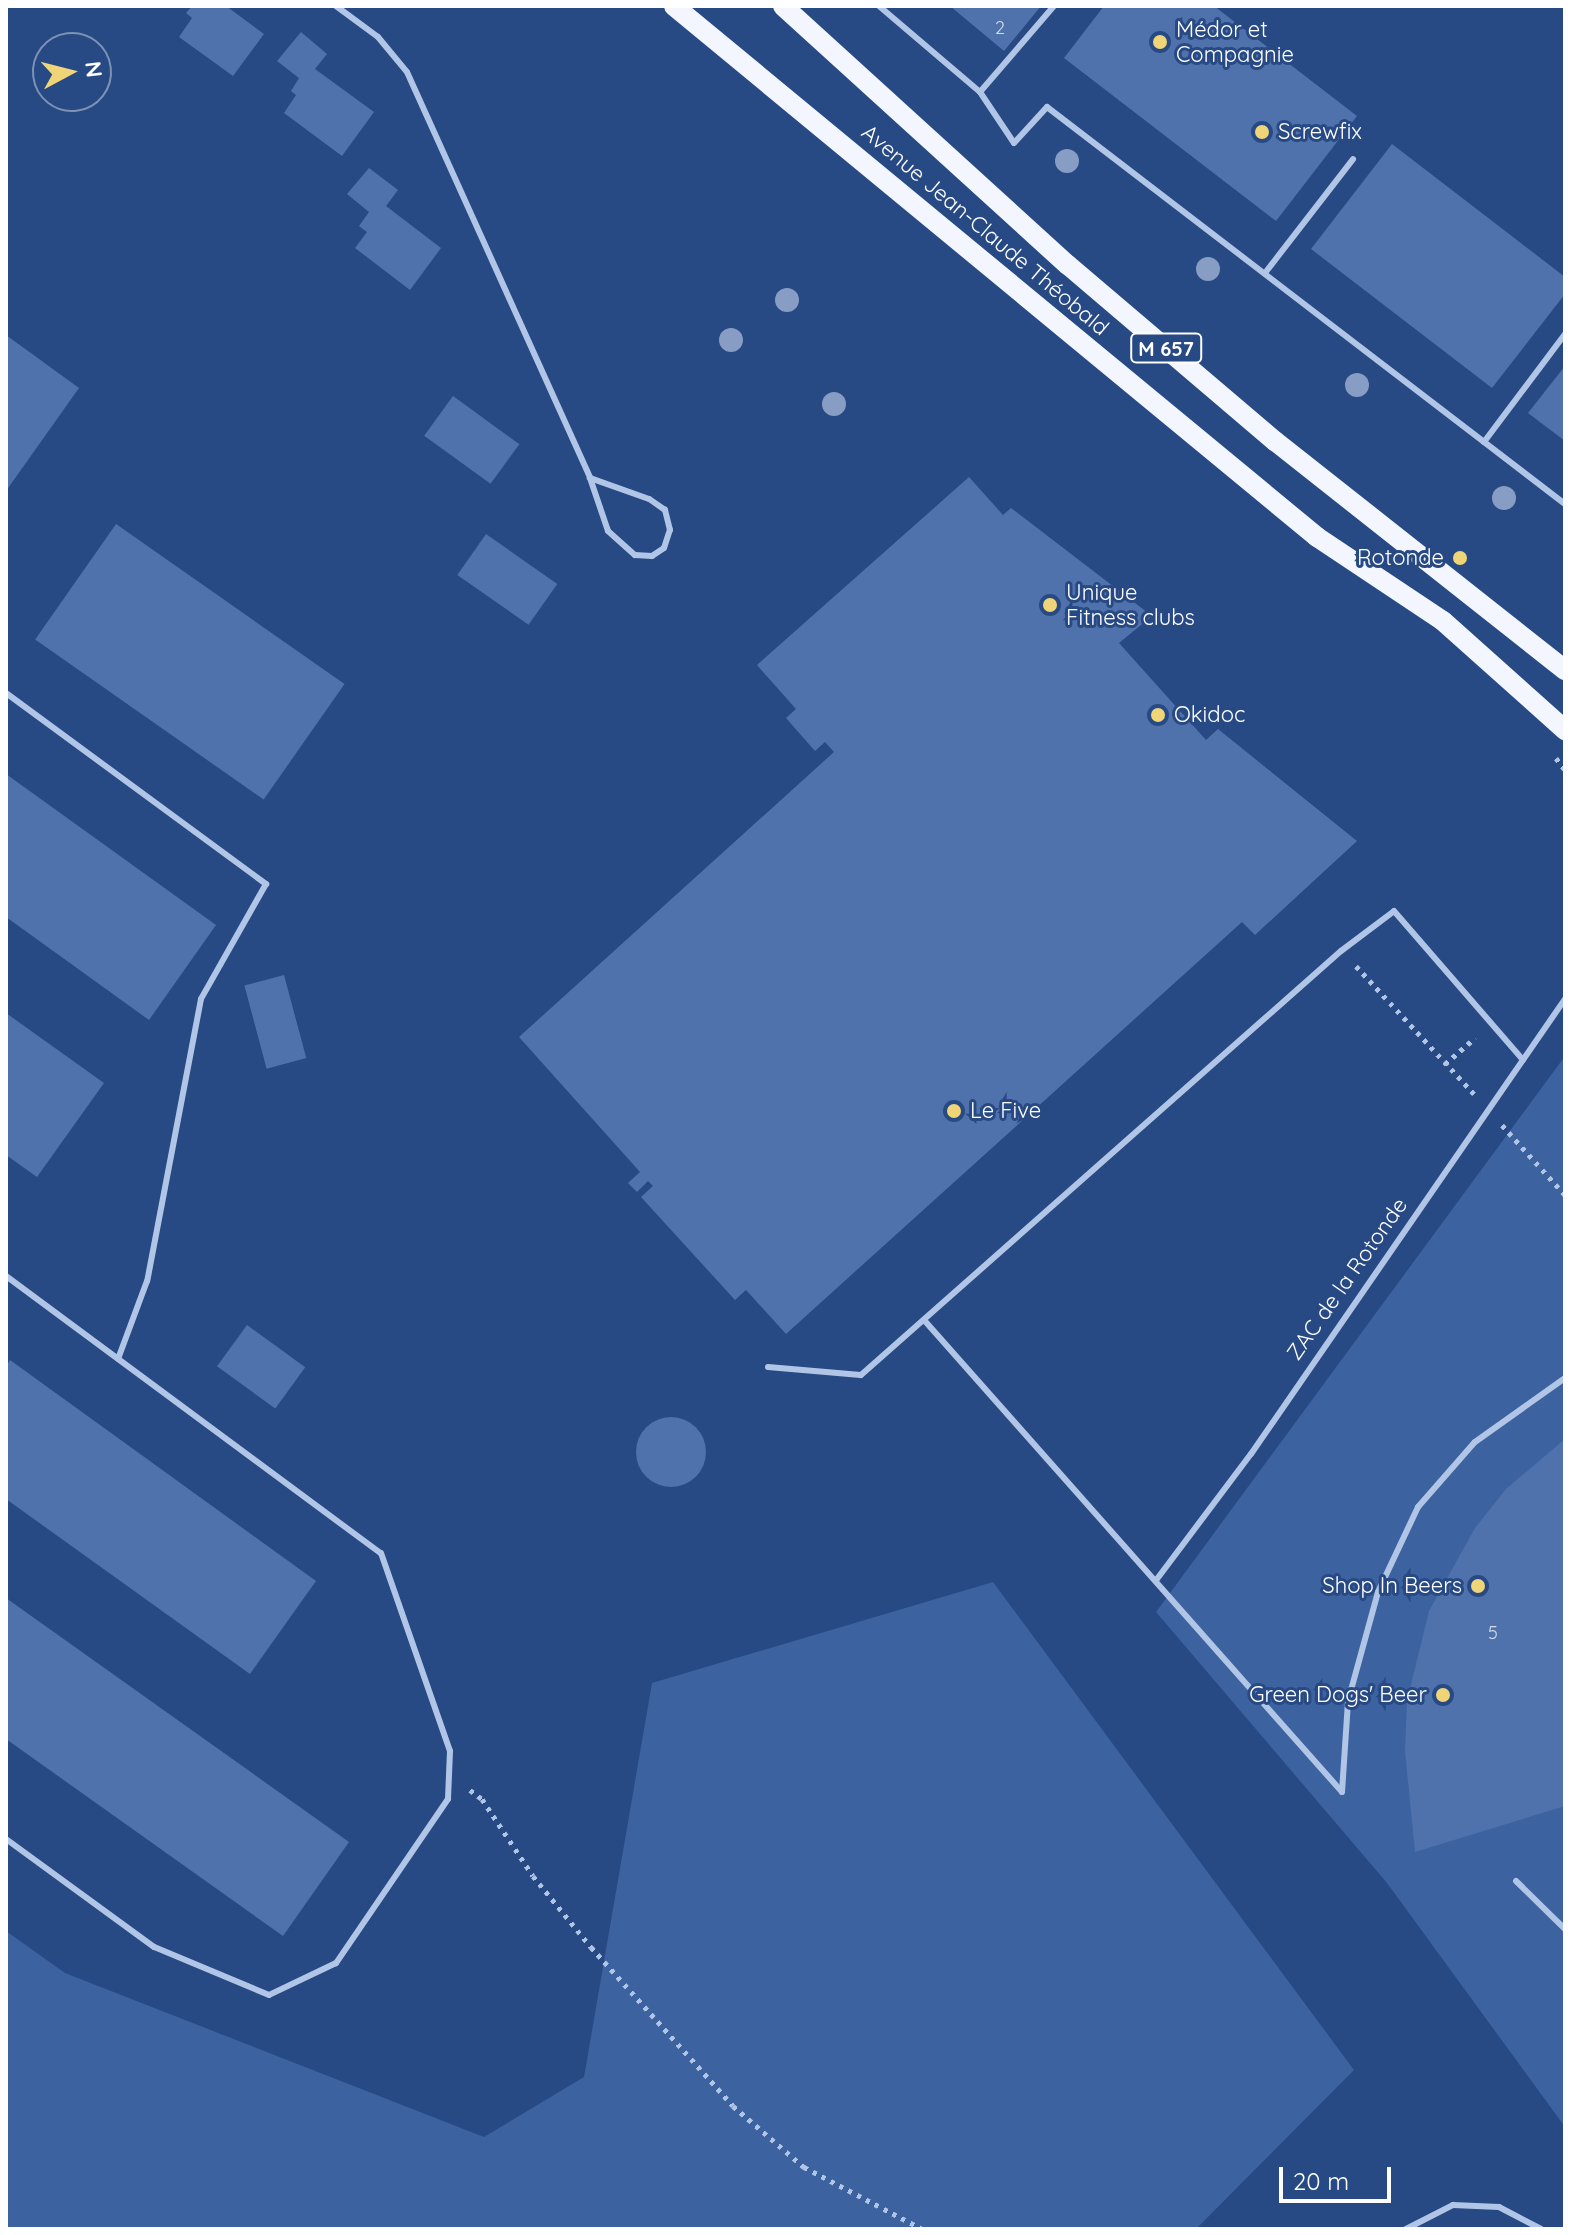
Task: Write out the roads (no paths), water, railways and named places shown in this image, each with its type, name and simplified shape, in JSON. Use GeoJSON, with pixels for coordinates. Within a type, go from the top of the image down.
{"type":"FeatureCollection","features":[{"type":"Feature","properties":{"kind":"main road","name":"Avenue Jean-Claude Théobald"},"geometry":{"type":"LineString","coordinates":[[674,6],[1317,537],[1443,621],[1565,730]]}},
{"type":"Feature","properties":{"kind":"main road","name":"Avenue Jean-Claude Théobald"},"geometry":{"type":"LineString","coordinates":[[783,6],[1068,265],[1275,441],[1565,670]]}},
{"type":"Feature","properties":{"kind":"lane"},"geometry":{"type":"LineString","coordinates":[[336,6],[378,37],[407,72],[590,478],[608,531],[621,547],[652,556],[664,548],[670,530],[665,510],[590,478]]}},
{"type":"Feature","properties":{"kind":"lane"},"geometry":{"type":"LineString","coordinates":[[879,6],[980,92],[1014,143],[1047,107],[1565,504]]}},
{"type":"Feature","properties":{"kind":"lane"},"geometry":{"type":"LineString","coordinates":[[980,92],[1054,6]]}},
{"type":"Feature","properties":{"kind":"lane"},"geometry":{"type":"LineString","coordinates":[[1265,273],[1353,159]]}},
{"type":"Feature","properties":{"kind":"lane"},"geometry":{"type":"LineString","coordinates":[[1484,442],[1565,334]]}},
{"type":"Feature","properties":{"kind":"lane"},"geometry":{"type":"LineString","coordinates":[[6,693],[266,884],[201,999],[147,1281],[118,1359]]}},
{"type":"Feature","properties":{"kind":"lane"},"geometry":{"type":"LineString","coordinates":[[768,1367],[861,1375],[1341,951],[1394,911],[1523,1060]]}},
{"type":"Feature","properties":{"kind":"lane","name":"ZAC de la Rotonde"},"geometry":{"type":"LineString","coordinates":[[1157,1579],[1251,1454],[1565,999]]}},
{"type":"Feature","properties":{"kind":"lane"},"geometry":{"type":"LineString","coordinates":[[6,1276],[381,1553],[450,1751],[448,1799],[336,1963],[269,1995],[154,1947],[6,1839]]}},
{"type":"Feature","properties":{"kind":"lane"},"geometry":{"type":"LineString","coordinates":[[924,1320],[1157,1579],[1342,1792],[1348,1701],[1378,1592],[1418,1507],[1475,1442],[1565,1378]]}},
{"type":"Feature","properties":{"kind":"lane"},"geometry":{"type":"LineString","coordinates":[[1516,1881],[1565,1929]]}},
{"type":"Feature","properties":{"kind":"lane"},"geometry":{"type":"LineString","coordinates":[[1406,2229],[1453,2205],[1499,2207],[1541,2229]]}},
{"type":"Feature","properties":{"kind":"place","name":"Médor et Compagnie"},"geometry":{"type":"Point","coordinates":[1160,42]}},
{"type":"Feature","properties":{"kind":"place","name":"Screwfix"},"geometry":{"type":"Point","coordinates":[1262,132]}},
{"type":"Feature","properties":{"kind":"place","name":"Rotonde"},"geometry":{"type":"Point","coordinates":[1460,558]}},
{"type":"Feature","properties":{"kind":"place","name":"Unique Fitness clubs"},"geometry":{"type":"Point","coordinates":[1050,605]}},
{"type":"Feature","properties":{"kind":"place","name":"Okidoc"},"geometry":{"type":"Point","coordinates":[1158,715]}},
{"type":"Feature","properties":{"kind":"place","name":"Le Five"},"geometry":{"type":"Point","coordinates":[954,1111]}},
{"type":"Feature","properties":{"kind":"place","name":"Shop In Beers"},"geometry":{"type":"Point","coordinates":[1478,1586]}},
{"type":"Feature","properties":{"kind":"place","name":"Green Dogs' Beer"},"geometry":{"type":"Point","coordinates":[1443,1695]}}]}
